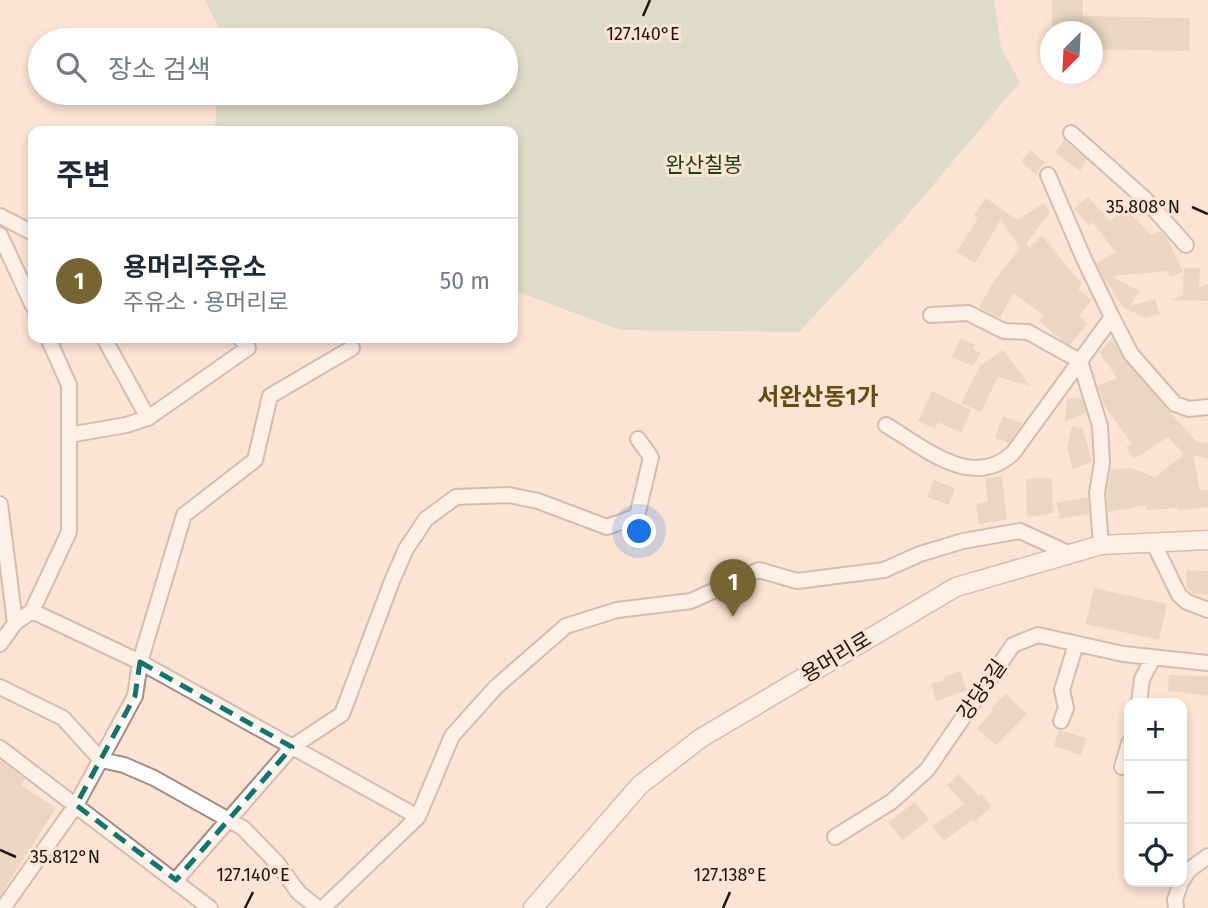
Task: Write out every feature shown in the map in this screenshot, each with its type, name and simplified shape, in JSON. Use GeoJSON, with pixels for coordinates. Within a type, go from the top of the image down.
{"type":"FeatureCollection","features":[{"type":"Feature","properties":{"kind":"street"},"geometry":{"type":"LineString","coordinates":[[1071,133],[1145,199],[1186,245]]}},
{"type":"Feature","properties":{"kind":"street"},"geometry":{"type":"LineString","coordinates":[[1048,175],[1079,248],[1131,354],[1175,404],[1189,408],[1208,407]]}},
{"type":"Feature","properties":{"kind":"street"},"geometry":{"type":"LineString","coordinates":[[0,216],[28,230]]}},
{"type":"Feature","properties":{"kind":"street"},"geometry":{"type":"LineString","coordinates":[[0,235],[28,295]]}},
{"type":"Feature","properties":{"kind":"street"},"geometry":{"type":"LineString","coordinates":[[932,315],[968,313],[1004,331],[1028,332],[1080,361],[1100,426],[1102,463],[1097,493],[1101,545]]}},
{"type":"Feature","properties":{"kind":"street"},"geometry":{"type":"LineString","coordinates":[[886,425],[943,458],[969,469],[987,469],[1002,463],[1013,453],[1112,317]]}},
{"type":"Feature","properties":{"kind":"street"},"geometry":{"type":"LineString","coordinates":[[0,645],[15,623],[32,611],[69,532],[69,386],[50,343]]}},
{"type":"Feature","properties":{"kind":"street"},"geometry":{"type":"LineString","coordinates":[[107,343],[148,418]]}},
{"type":"Feature","properties":{"kind":"street"},"geometry":{"type":"LineString","coordinates":[[69,435],[126,425],[148,418],[248,348],[244,343]]}},
{"type":"Feature","properties":{"kind":"street"},"geometry":{"type":"LineString","coordinates":[[3,908],[76,805],[135,696],[140,662],[184,515],[255,460],[271,396],[352,348]]}},
{"type":"Feature","properties":{"kind":"street"},"geometry":{"type":"LineString","coordinates":[[176,880],[292,747],[342,714],[392,581],[406,549],[426,519],[456,497],[509,495],[538,500],[607,527],[637,516],[650,457],[638,439]]}},
{"type":"Feature","properties":{"kind":"street"},"geometry":{"type":"LineString","coordinates":[[0,504],[15,623]]}},
{"type":"Feature","properties":{"kind":"street"},"geometry":{"type":"LineString","coordinates":[[323,908],[418,817],[452,736],[496,687],[566,626],[617,610],[691,601],[760,570],[797,581],[884,570],[920,554],[963,541],[1020,530],[1070,554]]}},
{"type":"Feature","properties":{"kind":"street","name":"용머리로"},"geometry":{"type":"LineString","coordinates":[[533,908],[640,785],[701,738],[956,587],[1101,545],[1208,540]]}},
{"type":"Feature","properties":{"kind":"street"},"geometry":{"type":"LineString","coordinates":[[1153,542],[1179,595],[1208,610]]}},
{"type":"Feature","properties":{"kind":"street"},"geometry":{"type":"LineString","coordinates":[[32,611],[140,662],[418,817]]}},
{"type":"Feature","properties":{"kind":"street","name":"강당3길"},"geometry":{"type":"LineString","coordinates":[[835,837],[891,802],[927,770],[1013,645],[1038,635],[1153,658],[1208,663]]}},
{"type":"Feature","properties":{"kind":"street"},"geometry":{"type":"LineString","coordinates":[[1061,721],[1066,708],[1062,690],[1076,644]]}},
{"type":"Feature","properties":{"kind":"street"},"geometry":{"type":"LineString","coordinates":[[1140,698],[1142,679],[1153,658]]}},
{"type":"Feature","properties":{"kind":"street"},"geometry":{"type":"LineString","coordinates":[[0,687],[63,718],[101,760],[124,765],[154,778],[243,828],[276,863],[299,893],[318,908]]}},
{"type":"Feature","properties":{"kind":"street"},"geometry":{"type":"LineString","coordinates":[[0,748],[210,908]]}},
{"type":"Feature","properties":{"kind":"street"},"geometry":{"type":"LineString","coordinates":[[1122,767],[1124,760]]}},
{"type":"Feature","properties":{"kind":"street"},"geometry":{"type":"LineString","coordinates":[[1187,873],[1208,856]]}},
{"type":"Feature","properties":{"kind":"street"},"geometry":{"type":"LineString","coordinates":[[1176,908],[1175,901],[1180,887]]}},
{"type":"Feature","properties":{"kind":"highlighted area"},"geometry":{"type":"Polygon","coordinates":[[[140,662],[292,747],[176,880],[76,805],[135,696],[140,662]]]}},
{"type":"Feature","properties":{"kind":"green space","name":"완산칠봉"},"geometry":{"type":"Polygon","coordinates":[[[205,0],[994,0],[1001,48],[1020,82],[906,217],[799,332],[620,330],[518,292],[518,126],[215,126],[216,105],[518,105],[518,28],[219,28],[205,0]]]}},
{"type":"Feature","properties":{"kind":"building"},"geometry":{"type":"Polygon","coordinates":[[[1052,0],[1083,0],[1083,16],[1190,18],[1189,51],[1103,49],[1103,21],[1052,21],[1052,0]]]}},
{"type":"Feature","properties":{"kind":"building"},"geometry":{"type":"Polygon","coordinates":[[[1064,140],[1087,160],[1080,171],[1055,153],[1064,140]]]}},
{"type":"Feature","properties":{"kind":"building"},"geometry":{"type":"Polygon","coordinates":[[[1031,150],[1045,163],[1035,174],[1021,161],[1031,150]]]}},
{"type":"Feature","properties":{"kind":"building"},"geometry":{"type":"Polygon","coordinates":[[[1088,197],[1110,221],[1125,208],[1151,235],[1160,231],[1167,238],[1183,272],[1170,277],[1168,271],[1111,276],[1139,291],[1130,306],[1155,299],[1160,314],[1145,318],[1122,306],[1103,276],[1097,263],[1115,252],[1093,222],[1089,226],[1074,209],[1088,197]]]}},
{"type":"Feature","properties":{"kind":"building"},"geometry":{"type":"Polygon","coordinates":[[[986,198],[1017,220],[1044,203],[1050,212],[1026,244],[1029,247],[1042,236],[1082,284],[1078,289],[1092,300],[1079,316],[1088,323],[1070,345],[1039,321],[1044,316],[1013,293],[1000,318],[979,307],[992,284],[1020,248],[1001,219],[975,263],[957,252],[978,218],[974,215],[986,198]]]}},
{"type":"Feature","properties":{"kind":"building"},"geometry":{"type":"Polygon","coordinates":[[[1184,268],[1200,268],[1199,288],[1208,284],[1208,301],[1171,300],[1183,295],[1184,268]]]}},
{"type":"Feature","properties":{"kind":"building"},"geometry":{"type":"Polygon","coordinates":[[[960,338],[975,345],[973,349],[981,353],[973,366],[952,357],[960,338]]]}},
{"type":"Feature","properties":{"kind":"building"},"geometry":{"type":"Polygon","coordinates":[[[1112,339],[1124,360],[1197,442],[1208,443],[1208,458],[1193,455],[1200,490],[1208,490],[1208,507],[1178,511],[1178,508],[1146,510],[1146,505],[1109,512],[1107,493],[1111,470],[1131,468],[1155,477],[1184,454],[1168,437],[1134,459],[1126,447],[1132,444],[1104,405],[1098,386],[1117,378],[1099,352],[1112,339]]]}},
{"type":"Feature","properties":{"kind":"building"},"geometry":{"type":"Polygon","coordinates":[[[1003,350],[1030,386],[998,377],[981,412],[961,403],[980,366],[1003,350]]]}},
{"type":"Feature","properties":{"kind":"building"},"geometry":{"type":"Polygon","coordinates":[[[932,391],[971,410],[961,433],[938,422],[935,429],[918,421],[932,391]]]}},
{"type":"Feature","properties":{"kind":"building"},"geometry":{"type":"Polygon","coordinates":[[[1067,398],[1082,399],[1086,413],[1065,422],[1067,398]]]}},
{"type":"Feature","properties":{"kind":"building"},"geometry":{"type":"Polygon","coordinates":[[[1003,416],[1022,423],[1009,443],[995,438],[1003,416]]]}},
{"type":"Feature","properties":{"kind":"building"},"geometry":{"type":"Polygon","coordinates":[[[1072,426],[1083,429],[1092,462],[1073,469],[1067,447],[1072,426]]]}},
{"type":"Feature","properties":{"kind":"building"},"geometry":{"type":"Polygon","coordinates":[[[1002,476],[1007,520],[979,524],[976,504],[988,502],[985,478],[1002,476]]]}},
{"type":"Feature","properties":{"kind":"building"},"geometry":{"type":"Polygon","coordinates":[[[1052,478],[1053,513],[1027,517],[1026,479],[1052,478]]]}},
{"type":"Feature","properties":{"kind":"building"},"geometry":{"type":"Polygon","coordinates":[[[934,480],[955,488],[949,505],[927,497],[934,480]]]}},
{"type":"Feature","properties":{"kind":"building"},"geometry":{"type":"Polygon","coordinates":[[[1088,497],[1089,514],[1060,519],[1056,503],[1088,497]]]}},
{"type":"Feature","properties":{"kind":"building"},"geometry":{"type":"Polygon","coordinates":[[[1186,570],[1208,571],[1208,595],[1194,594],[1187,589],[1186,570]]]}},
{"type":"Feature","properties":{"kind":"building"},"geometry":{"type":"Polygon","coordinates":[[[1094,588],[1167,604],[1159,640],[1086,624],[1094,588]]]}},
{"type":"Feature","properties":{"kind":"building"},"geometry":{"type":"Polygon","coordinates":[[[960,671],[967,690],[936,701],[931,684],[960,671]]]}},
{"type":"Feature","properties":{"kind":"building"},"geometry":{"type":"Polygon","coordinates":[[[1169,675],[1208,676],[1208,696],[1168,691],[1169,675]]]}},
{"type":"Feature","properties":{"kind":"building"},"geometry":{"type":"Polygon","coordinates":[[[1006,694],[1027,714],[996,745],[977,729],[993,710],[991,708],[1006,694]]]}},
{"type":"Feature","properties":{"kind":"building"},"geometry":{"type":"Polygon","coordinates":[[[1059,730],[1087,738],[1081,755],[1054,746],[1059,730]]]}},
{"type":"Feature","properties":{"kind":"building"},"geometry":{"type":"Polygon","coordinates":[[[0,760],[25,779],[21,785],[56,808],[0,896],[0,760]]]}},
{"type":"Feature","properties":{"kind":"building"},"geometry":{"type":"Polygon","coordinates":[[[959,774],[992,806],[974,822],[972,820],[944,841],[933,826],[964,804],[947,785],[959,774]]]}},
{"type":"Feature","properties":{"kind":"building"},"geometry":{"type":"Polygon","coordinates":[[[915,802],[929,820],[902,840],[888,822],[915,802]]]}},
{"type":"Feature","properties":{"kind":"place","name":"용머리주유소"},"geometry":{"type":"Point","coordinates":[733,617]}},
{"type":"Feature","properties":{"kind":"district","name":"서완산동1가"},"geometry":{"type":"Point","coordinates":[818,397]}}]}
